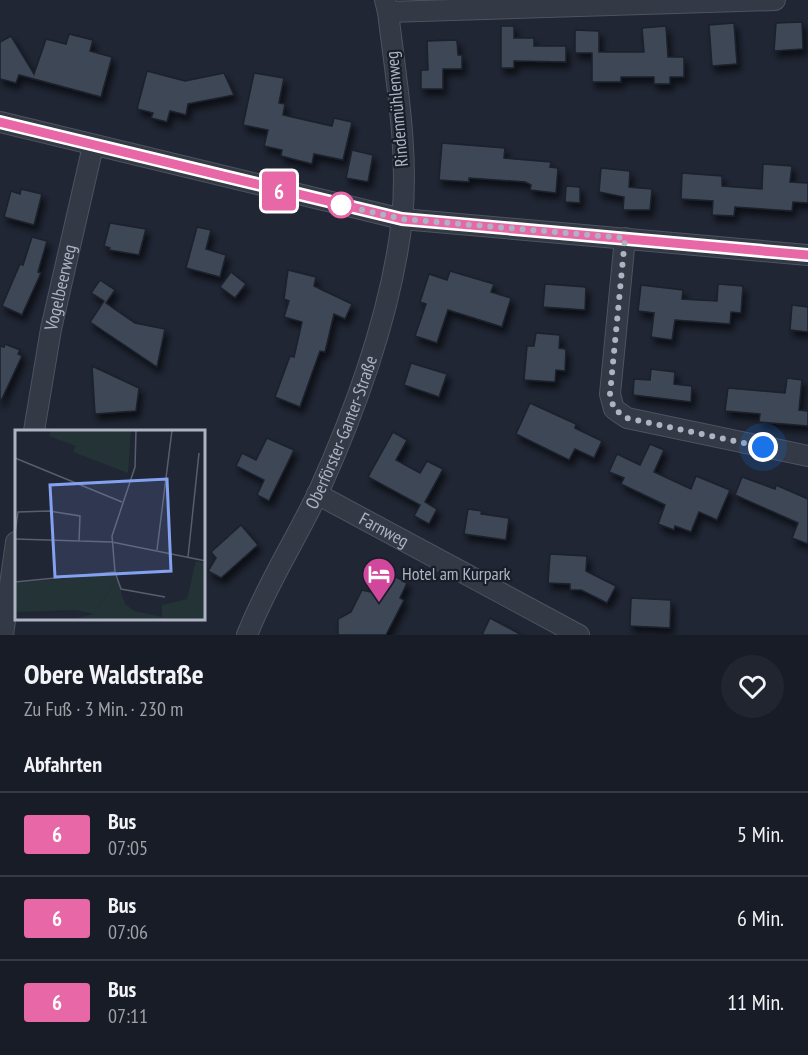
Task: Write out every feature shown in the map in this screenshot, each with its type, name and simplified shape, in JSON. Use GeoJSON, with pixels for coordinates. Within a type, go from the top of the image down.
{"type":"FeatureCollection","features":[{"type":"Feature","properties":{"kind":"street"},"geometry":{"type":"LineString","coordinates":[[387,6],[775,0]]}},
{"type":"Feature","properties":{"kind":"street","name":"Rindenmühlenweg"},"geometry":{"type":"LineString","coordinates":[[387,6],[401,127],[402,219]]}},
{"type":"Feature","properties":{"kind":"street"},"geometry":{"type":"LineString","coordinates":[[0,122],[402,219],[808,255]]}},
{"type":"Feature","properties":{"kind":"street","name":"Vogelbeerweg"},"geometry":{"type":"LineString","coordinates":[[34,430],[51,329],[93,146]]}},
{"type":"Feature","properties":{"kind":"street","name":"Oberförster-Ganter-Straße"},"geometry":{"type":"LineString","coordinates":[[247,635],[256,612],[317,494],[350,420],[373,351],[395,261],[402,219]]}},
{"type":"Feature","properties":{"kind":"street"},"geometry":{"type":"LineString","coordinates":[[625,238],[610,394],[614,409],[627,418],[808,456]]}},
{"type":"Feature","properties":{"kind":"street","name":"Farnweg"},"geometry":{"type":"LineString","coordinates":[[317,494],[579,635]]}},
{"type":"Feature","properties":{"kind":"street"},"geometry":{"type":"LineString","coordinates":[[3,635],[15,549]]}},
{"type":"Feature","properties":{"kind":"building"},"geometry":{"type":"Polygon","coordinates":[[[802,22],[803,49],[774,51],[776,23],[802,22]]]}},
{"type":"Feature","properties":{"kind":"building"},"geometry":{"type":"Polygon","coordinates":[[[734,23],[737,64],[712,66],[709,25],[734,23]]]}},
{"type":"Feature","properties":{"kind":"building"},"geometry":{"type":"Polygon","coordinates":[[[501,26],[514,26],[514,38],[534,38],[534,46],[566,46],[566,62],[514,61],[514,68],[501,68],[501,26]]]}},
{"type":"Feature","properties":{"kind":"building"},"geometry":{"type":"Polygon","coordinates":[[[666,26],[668,57],[684,57],[684,77],[670,77],[670,84],[654,84],[654,77],[621,77],[621,82],[592,82],[592,53],[575,53],[575,30],[599,31],[599,52],[644,52],[642,28],[666,26]]]}},
{"type":"Feature","properties":{"kind":"building"},"geometry":{"type":"Polygon","coordinates":[[[69,34],[93,40],[90,51],[112,57],[101,97],[19,75],[16,83],[0,79],[0,42],[11,36],[34,74],[46,39],[66,44],[69,34]]]}},
{"type":"Feature","properties":{"kind":"building"},"geometry":{"type":"Polygon","coordinates":[[[457,40],[458,55],[462,55],[462,69],[443,69],[443,89],[421,89],[421,70],[428,70],[427,41],[457,40]]]}},
{"type":"Feature","properties":{"kind":"building"},"geometry":{"type":"Polygon","coordinates":[[[147,71],[185,81],[224,73],[234,95],[188,104],[186,115],[170,111],[167,122],[151,118],[153,113],[137,109],[147,71]]]}},
{"type":"Feature","properties":{"kind":"building"},"geometry":{"type":"Polygon","coordinates":[[[254,73],[284,78],[279,103],[285,104],[283,115],[332,126],[334,118],[352,122],[343,160],[314,154],[312,164],[281,156],[282,150],[264,146],[268,130],[243,125],[254,73]]]}},
{"type":"Feature","properties":{"kind":"building"},"geometry":{"type":"Polygon","coordinates":[[[442,143],[505,148],[504,158],[551,162],[550,167],[558,168],[556,193],[530,190],[531,185],[525,182],[469,178],[469,182],[439,180],[442,143]]]}},
{"type":"Feature","properties":{"kind":"building"},"geometry":{"type":"Polygon","coordinates":[[[352,150],[373,155],[368,182],[346,178],[352,150]]]}},
{"type":"Feature","properties":{"kind":"building"},"geometry":{"type":"Polygon","coordinates":[[[763,164],[792,166],[790,182],[808,183],[808,203],[793,202],[792,211],[735,207],[734,216],[712,215],[713,201],[681,199],[682,173],[722,176],[722,186],[762,189],[763,164]]]}},
{"type":"Feature","properties":{"kind":"building"},"geometry":{"type":"Polygon","coordinates":[[[601,168],[630,171],[629,187],[652,189],[650,210],[623,210],[624,197],[599,192],[601,168]]]}},
{"type":"Feature","properties":{"kind":"building"},"geometry":{"type":"Polygon","coordinates":[[[566,186],[580,187],[580,203],[565,202],[566,186]]]}},
{"type":"Feature","properties":{"kind":"building"},"geometry":{"type":"Polygon","coordinates":[[[21,189],[42,194],[34,225],[4,217],[11,191],[20,194],[21,189]]]}},
{"type":"Feature","properties":{"kind":"building"},"geometry":{"type":"Polygon","coordinates":[[[110,223],[146,229],[139,255],[109,250],[110,248],[104,246],[110,223]]]}},
{"type":"Feature","properties":{"kind":"building"},"geometry":{"type":"Polygon","coordinates":[[[197,227],[211,230],[206,249],[226,255],[220,277],[186,268],[197,227]]]}},
{"type":"Feature","properties":{"kind":"building"},"geometry":{"type":"Polygon","coordinates":[[[32,237],[47,241],[38,272],[41,273],[22,315],[2,306],[20,264],[23,265],[32,237]]]}},
{"type":"Feature","properties":{"kind":"building"},"geometry":{"type":"Polygon","coordinates":[[[288,270],[316,277],[314,286],[352,304],[345,319],[334,314],[325,352],[320,351],[300,407],[275,397],[290,356],[294,357],[302,322],[284,317],[289,301],[284,299],[288,270]]]}},
{"type":"Feature","properties":{"kind":"building"},"geometry":{"type":"Polygon","coordinates":[[[450,271],[494,284],[491,292],[511,298],[502,327],[448,310],[437,343],[415,336],[426,304],[420,302],[429,274],[447,280],[450,271]]]}},
{"type":"Feature","properties":{"kind":"building"},"geometry":{"type":"Polygon","coordinates":[[[231,272],[246,284],[235,298],[220,287],[231,272]]]}},
{"type":"Feature","properties":{"kind":"building"},"geometry":{"type":"Polygon","coordinates":[[[100,280],[115,290],[106,303],[135,323],[165,329],[157,367],[90,322],[104,301],[91,293],[100,280]]]}},
{"type":"Feature","properties":{"kind":"building"},"geometry":{"type":"Polygon","coordinates":[[[545,284],[586,287],[585,310],[543,307],[545,284]]]}},
{"type":"Feature","properties":{"kind":"building"},"geometry":{"type":"Polygon","coordinates":[[[718,284],[743,286],[741,313],[731,312],[730,324],[675,320],[672,340],[651,337],[654,313],[638,311],[641,285],[683,290],[682,299],[717,301],[718,284]]]}},
{"type":"Feature","properties":{"kind":"building"},"geometry":{"type":"Polygon","coordinates":[[[792,305],[808,307],[808,332],[790,330],[792,305]]]}},
{"type":"Feature","properties":{"kind":"building"},"geometry":{"type":"Polygon","coordinates":[[[536,333],[560,335],[559,348],[566,349],[565,371],[556,370],[555,382],[524,380],[527,346],[534,346],[536,333]]]}},
{"type":"Feature","properties":{"kind":"building"},"geometry":{"type":"Polygon","coordinates":[[[5,344],[20,350],[18,354],[22,356],[0,403],[0,346],[4,347],[5,344]]]}},
{"type":"Feature","properties":{"kind":"building"},"geometry":{"type":"Polygon","coordinates":[[[411,363],[447,374],[439,397],[404,385],[411,363]]]}},
{"type":"Feature","properties":{"kind":"building"},"geometry":{"type":"Polygon","coordinates":[[[92,366],[139,388],[136,411],[95,414],[92,366]]]}},
{"type":"Feature","properties":{"kind":"building"},"geometry":{"type":"Polygon","coordinates":[[[651,369],[675,372],[674,384],[692,386],[691,402],[633,395],[634,379],[650,380],[651,369]]]}},
{"type":"Feature","properties":{"kind":"building"},"geometry":{"type":"Polygon","coordinates":[[[787,378],[802,380],[799,410],[808,411],[808,426],[759,422],[760,414],[725,411],[728,388],[785,393],[787,378]]]}},
{"type":"Feature","properties":{"kind":"building"},"geometry":{"type":"Polygon","coordinates":[[[530,403],[576,424],[575,428],[602,441],[594,458],[575,449],[569,460],[516,434],[530,403]]]}},
{"type":"Feature","properties":{"kind":"building"},"geometry":{"type":"Polygon","coordinates":[[[393,432],[407,440],[396,460],[420,473],[427,461],[443,469],[425,502],[437,509],[429,524],[414,516],[420,505],[368,477],[393,432]]]}},
{"type":"Feature","properties":{"kind":"building"},"geometry":{"type":"Polygon","coordinates":[[[267,438],[294,450],[269,501],[257,495],[264,480],[236,466],[242,453],[256,460],[267,438]]]}},
{"type":"Feature","properties":{"kind":"building"},"geometry":{"type":"Polygon","coordinates":[[[650,444],[664,450],[654,472],[691,489],[696,476],[730,490],[717,520],[699,512],[691,532],[675,526],[674,530],[658,524],[665,505],[621,484],[624,478],[609,472],[617,454],[640,465],[650,444]]]}},
{"type":"Feature","properties":{"kind":"building"},"geometry":{"type":"Polygon","coordinates":[[[742,477],[775,489],[776,485],[808,499],[808,544],[792,538],[798,523],[735,495],[742,477]]]}},
{"type":"Feature","properties":{"kind":"building"},"geometry":{"type":"Polygon","coordinates":[[[468,509],[482,511],[481,514],[509,518],[506,540],[464,534],[468,509]]]}},
{"type":"Feature","properties":{"kind":"building"},"geometry":{"type":"Polygon","coordinates":[[[241,525],[258,545],[221,578],[208,571],[216,558],[211,552],[241,525]]]}},
{"type":"Feature","properties":{"kind":"building"},"geometry":{"type":"Polygon","coordinates":[[[550,554],[587,556],[586,571],[616,586],[607,603],[581,590],[570,590],[570,584],[548,583],[550,554]]]}},
{"type":"Feature","properties":{"kind":"building","name":"Hotel am Kurpark"},"geometry":{"type":"Polygon","coordinates":[[[382,569],[407,583],[400,598],[404,600],[386,635],[338,635],[338,619],[351,612],[362,590],[370,592],[382,569]]]}},
{"type":"Feature","properties":{"kind":"building"},"geometry":{"type":"Polygon","coordinates":[[[631,598],[671,600],[670,628],[630,626],[631,598]]]}},
{"type":"Feature","properties":{"kind":"building"},"geometry":{"type":"Polygon","coordinates":[[[490,618],[522,635],[482,635],[490,618]]]}},
{"type":"Feature","properties":{"kind":"bus line","name":"6"},"geometry":{"type":"LineString","coordinates":[[0,122],[402,219],[808,255]]}},
{"type":"Feature","properties":{"kind":"place","name":"Hotel am Kurpark"},"geometry":{"type":"Point","coordinates":[379,603]}},
{"type":"Feature","properties":{"kind":"route"},"geometry":{"type":"LineString","coordinates":[[341,205],[402,219],[625,238],[610,394],[610,402],[614,409],[627,418],[763,447]]}}]}
